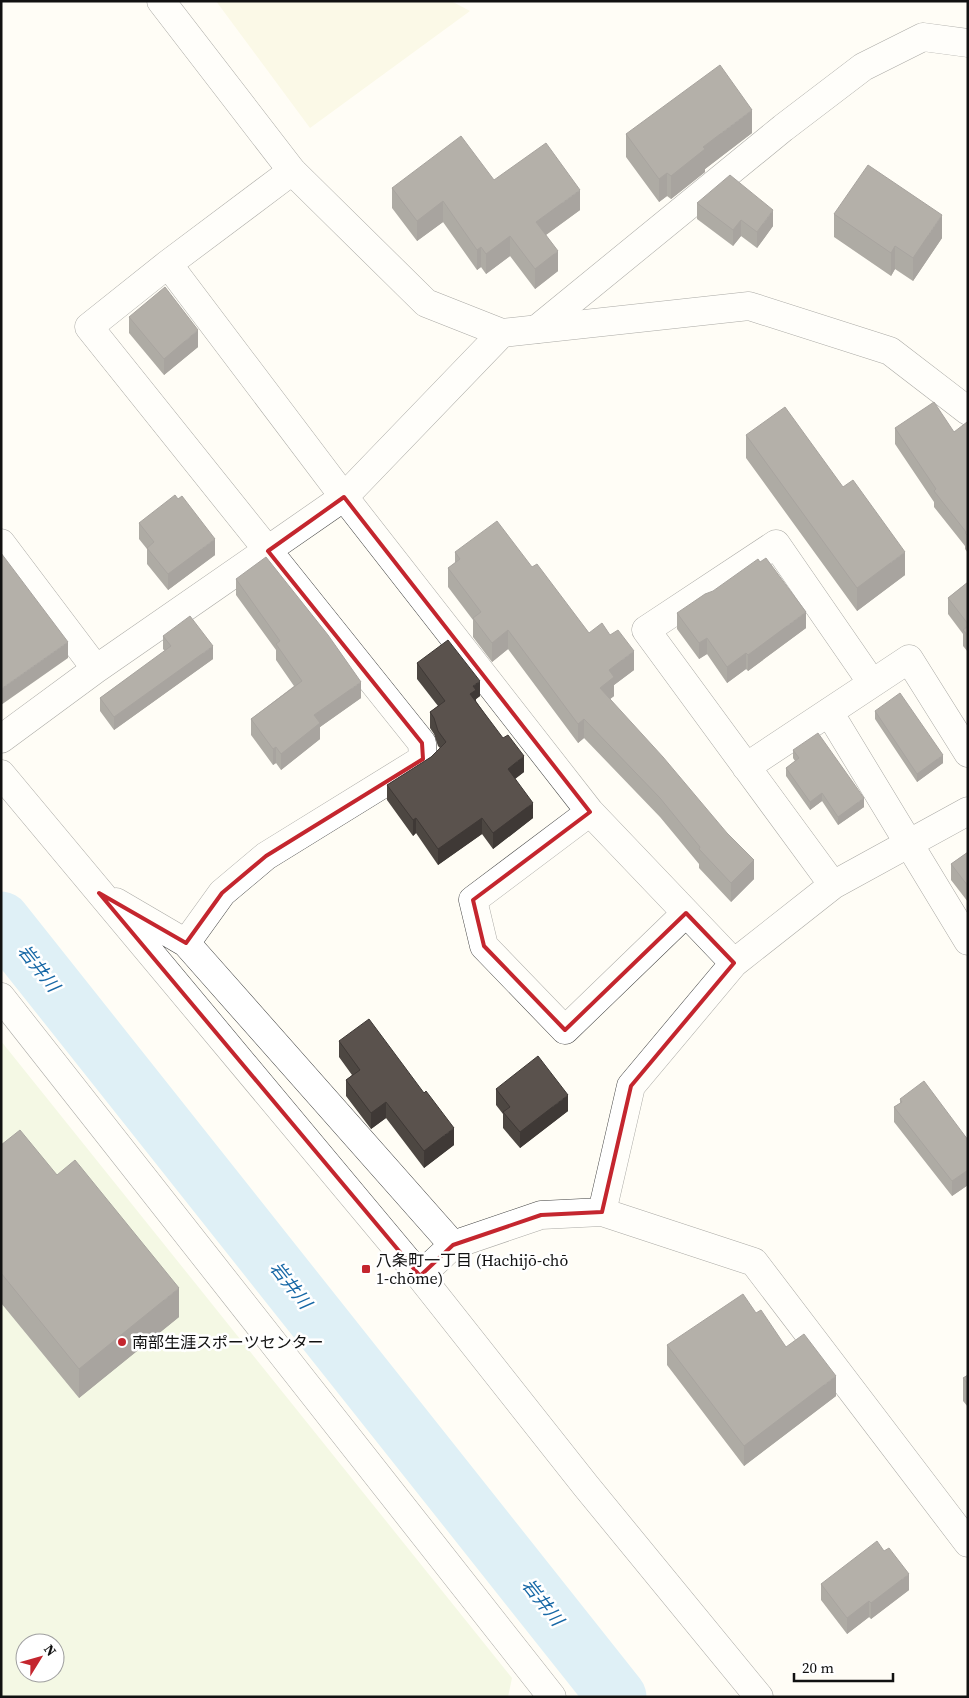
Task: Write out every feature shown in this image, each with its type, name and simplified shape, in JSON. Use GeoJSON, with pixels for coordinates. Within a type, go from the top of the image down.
{"type":"FeatureCollection","features":[{"type":"Feature","properties":{"kind":"street"},"geometry":{"type":"LineString","coordinates":[[161,1],[292,171],[426,303],[502,333],[749,306],[890,351],[968,412]]}},
{"type":"Feature","properties":{"kind":"street"},"geometry":{"type":"LineString","coordinates":[[537,329],[783,128],[863,67],[923,37],[968,44]]}},
{"type":"Feature","properties":{"kind":"street"},"geometry":{"type":"LineString","coordinates":[[186,943],[222,892],[266,856],[423,759],[422,742],[89,327],[168,264],[292,171]]}},
{"type":"Feature","properties":{"kind":"street"},"geometry":{"type":"LineString","coordinates":[[168,264],[344,497],[590,812],[734,963]]}},
{"type":"Feature","properties":{"kind":"street"},"geometry":{"type":"LineString","coordinates":[[1,739],[96,669],[344,497],[502,333]]}},
{"type":"Feature","properties":{"kind":"street"},"geometry":{"type":"LineString","coordinates":[[1,543],[96,669]]}},
{"type":"Feature","properties":{"kind":"street"},"geometry":{"type":"LineString","coordinates":[[832,885],[646,630],[776,544],[872,683]]}},
{"type":"Feature","properties":{"kind":"street"},"geometry":{"type":"LineString","coordinates":[[746,767],[909,659],[968,753]]}},
{"type":"Feature","properties":{"kind":"street"},"geometry":{"type":"LineString","coordinates":[[829,712],[907,844],[968,941]]}},
{"type":"Feature","properties":{"kind":"street"},"geometry":{"type":"LineString","coordinates":[[1,774],[420,1276],[586,1486],[759,1697]]}},
{"type":"Feature","properties":{"kind":"street"},"geometry":{"type":"LineString","coordinates":[[602,1212],[631,1086],[734,963],[832,885],[968,811]]}},
{"type":"Feature","properties":{"kind":"street"},"geometry":{"type":"LineString","coordinates":[[590,812],[473,900],[484,946],[565,1030],[686,913]]}},
{"type":"Feature","properties":{"kind":"street"},"geometry":{"type":"LineString","coordinates":[[99,893],[186,943],[453,1245]]}},
{"type":"Feature","properties":{"kind":"street"},"geometry":{"type":"LineString","coordinates":[[1,997],[552,1697]]}},
{"type":"Feature","properties":{"kind":"street"},"geometry":{"type":"LineString","coordinates":[[420,1276],[453,1245],[541,1215],[602,1212],[754,1262],[968,1543]]}},
{"type":"Feature","properties":{"kind":"highlighted area"},"geometry":{"type":"Polygon","coordinates":[[[344,497],[590,812],[473,900],[484,946],[565,1030],[686,913],[734,963],[631,1086],[602,1212],[541,1215],[453,1245],[420,1276],[99,893],[186,943],[222,893],[266,856],[423,759],[422,743],[268,551],[344,497]]]}},
{"type":"Feature","properties":{"kind":"shaded area"},"geometry":{"type":"Polygon","coordinates":[[[216,1],[451,1],[470,11],[310,128],[216,1]]]}},
{"type":"Feature","properties":{"kind":"green space","name":"南部生涯スポーツセンター"},"geometry":{"type":"Polygon","coordinates":[[[1,1041],[512,1678],[508,1697],[1,1697],[1,1041]]]}},
{"type":"Feature","properties":{"kind":"building"},"geometry":{"type":"Polygon","coordinates":[[[720,65],[752,110],[703,147],[705,149],[671,176],[667,173],[659,179],[626,134],[720,65]]]}},
{"type":"Feature","properties":{"kind":"building"},"geometry":{"type":"Polygon","coordinates":[[[461,136],[494,180],[546,143],[580,190],[536,222],[558,251],[535,269],[510,236],[486,254],[481,247],[477,250],[443,201],[417,221],[392,188],[461,136]]]}},
{"type":"Feature","properties":{"kind":"building"},"geometry":{"type":"Polygon","coordinates":[[[868,165],[942,215],[913,258],[895,246],[891,253],[834,214],[868,165]]]}},
{"type":"Feature","properties":{"kind":"building"},"geometry":{"type":"Polygon","coordinates":[[[730,175],[773,210],[757,232],[741,220],[733,230],[697,203],[730,175]]]}},
{"type":"Feature","properties":{"kind":"building"},"geometry":{"type":"Polygon","coordinates":[[[165,287],[198,330],[164,359],[129,317],[165,287]]]}},
{"type":"Feature","properties":{"kind":"building"},"geometry":{"type":"Polygon","coordinates":[[[934,402],[954,432],[967,422],[968,424],[968,536],[934,491],[936,489],[895,428],[934,402]]]}},
{"type":"Feature","properties":{"kind":"building"},"geometry":{"type":"Polygon","coordinates":[[[785,407],[843,487],[853,480],[905,552],[857,588],[746,435],[785,407]]]}},
{"type":"Feature","properties":{"kind":"building"},"geometry":{"type":"Polygon","coordinates":[[[175,495],[178,499],[182,496],[215,539],[168,574],[147,548],[154,542],[139,523],[175,495]]]}},
{"type":"Feature","properties":{"kind":"building"},"geometry":{"type":"Polygon","coordinates":[[[497,521],[532,567],[537,564],[589,633],[602,623],[610,635],[618,630],[634,651],[609,670],[614,677],[600,688],[663,757],[727,833],[754,860],[731,883],[699,849],[700,847],[660,798],[584,719],[578,724],[508,630],[492,643],[473,618],[481,612],[448,568],[460,559],[455,552],[497,521]]]}},
{"type":"Feature","properties":{"kind":"building"},"geometry":{"type":"Polygon","coordinates":[[[1,553],[68,642],[1,689],[1,553]]]}},
{"type":"Feature","properties":{"kind":"building"},"geometry":{"type":"Polygon","coordinates":[[[266,557],[328,635],[361,682],[314,715],[320,723],[281,754],[276,747],[273,749],[251,719],[302,681],[276,644],[280,641],[236,579],[266,557]]]}},
{"type":"Feature","properties":{"kind":"building"},"geometry":{"type":"Polygon","coordinates":[[[766,558],[806,612],[748,655],[746,653],[727,667],[707,638],[699,643],[677,613],[705,594],[713,591],[758,559],[760,562],[766,558]]]}},
{"type":"Feature","properties":{"kind":"building"},"geometry":{"type":"Polygon","coordinates":[[[968,582],[968,624],[948,598],[968,582]]]}},
{"type":"Feature","properties":{"kind":"building"},"geometry":{"type":"Polygon","coordinates":[[[190,616],[213,646],[114,717],[100,698],[171,646],[163,636],[190,616]]]}},
{"type":"Feature","properties":{"kind":"building"},"geometry":{"type":"Polygon","coordinates":[[[968,626],[968,636],[963,630],[968,626]]]}},
{"type":"Feature","properties":{"kind":"building"},"geometry":{"type":"Polygon","coordinates":[[[448,640],[480,681],[473,686],[476,690],[470,694],[503,738],[508,735],[524,756],[508,769],[533,803],[493,833],[482,818],[438,849],[416,818],[413,820],[387,785],[431,757],[446,742],[438,731],[430,712],[445,701],[417,663],[448,640]]]}},
{"type":"Feature","properties":{"kind":"building"},"geometry":{"type":"Polygon","coordinates":[[[900,693],[943,755],[917,774],[875,711],[900,693]]]}},
{"type":"Feature","properties":{"kind":"building"},"geometry":{"type":"Polygon","coordinates":[[[818,733],[864,798],[838,817],[822,793],[810,802],[786,768],[799,758],[793,750],[818,733]]]}},
{"type":"Feature","properties":{"kind":"building"},"geometry":{"type":"Polygon","coordinates":[[[968,852],[968,886],[951,864],[968,852]]]}},
{"type":"Feature","properties":{"kind":"building"},"geometry":{"type":"Polygon","coordinates":[[[369,1019],[424,1093],[426,1091],[454,1128],[424,1151],[386,1102],[371,1113],[346,1080],[360,1070],[339,1041],[369,1019]]]}},
{"type":"Feature","properties":{"kind":"building"},"geometry":{"type":"Polygon","coordinates":[[[538,1056],[568,1095],[520,1132],[503,1112],[510,1107],[496,1089],[538,1056]]]}},
{"type":"Feature","properties":{"kind":"building"},"geometry":{"type":"Polygon","coordinates":[[[924,1081],[968,1140],[968,1170],[952,1181],[894,1107],[902,1102],[900,1099],[924,1081]]]}},
{"type":"Feature","properties":{"kind":"building"},"geometry":{"type":"Polygon","coordinates":[[[20,1130],[57,1175],[75,1160],[179,1288],[79,1369],[1,1273],[1,1145],[20,1130]]]}},
{"type":"Feature","properties":{"kind":"building"},"geometry":{"type":"Polygon","coordinates":[[[743,1294],[756,1313],[761,1310],[786,1347],[804,1334],[836,1376],[744,1446],[667,1345],[743,1294]]]}},
{"type":"Feature","properties":{"kind":"building"},"geometry":{"type":"Polygon","coordinates":[[[968,1375],[968,1384],[963,1378],[968,1375]]]}},
{"type":"Feature","properties":{"kind":"building"},"geometry":{"type":"Polygon","coordinates":[[[877,1541],[884,1551],[889,1548],[909,1574],[871,1603],[869,1601],[847,1618],[821,1584],[877,1541]]]}},
{"type":"Feature","properties":{"kind":"waterway","name":"岩井川"},"geometry":{"type":"LineString","coordinates":[[1,921],[617,1697]]}},
{"type":"Feature","properties":{"kind":"place","name":"八条町一丁目 (Hachijō-chō 1-chōme)"},"geometry":{"type":"Point","coordinates":[366,1269]}},
{"type":"Feature","properties":{"kind":"place","name":"南部生涯スポーツセンター"},"geometry":{"type":"Point","coordinates":[122,1342]}}]}
